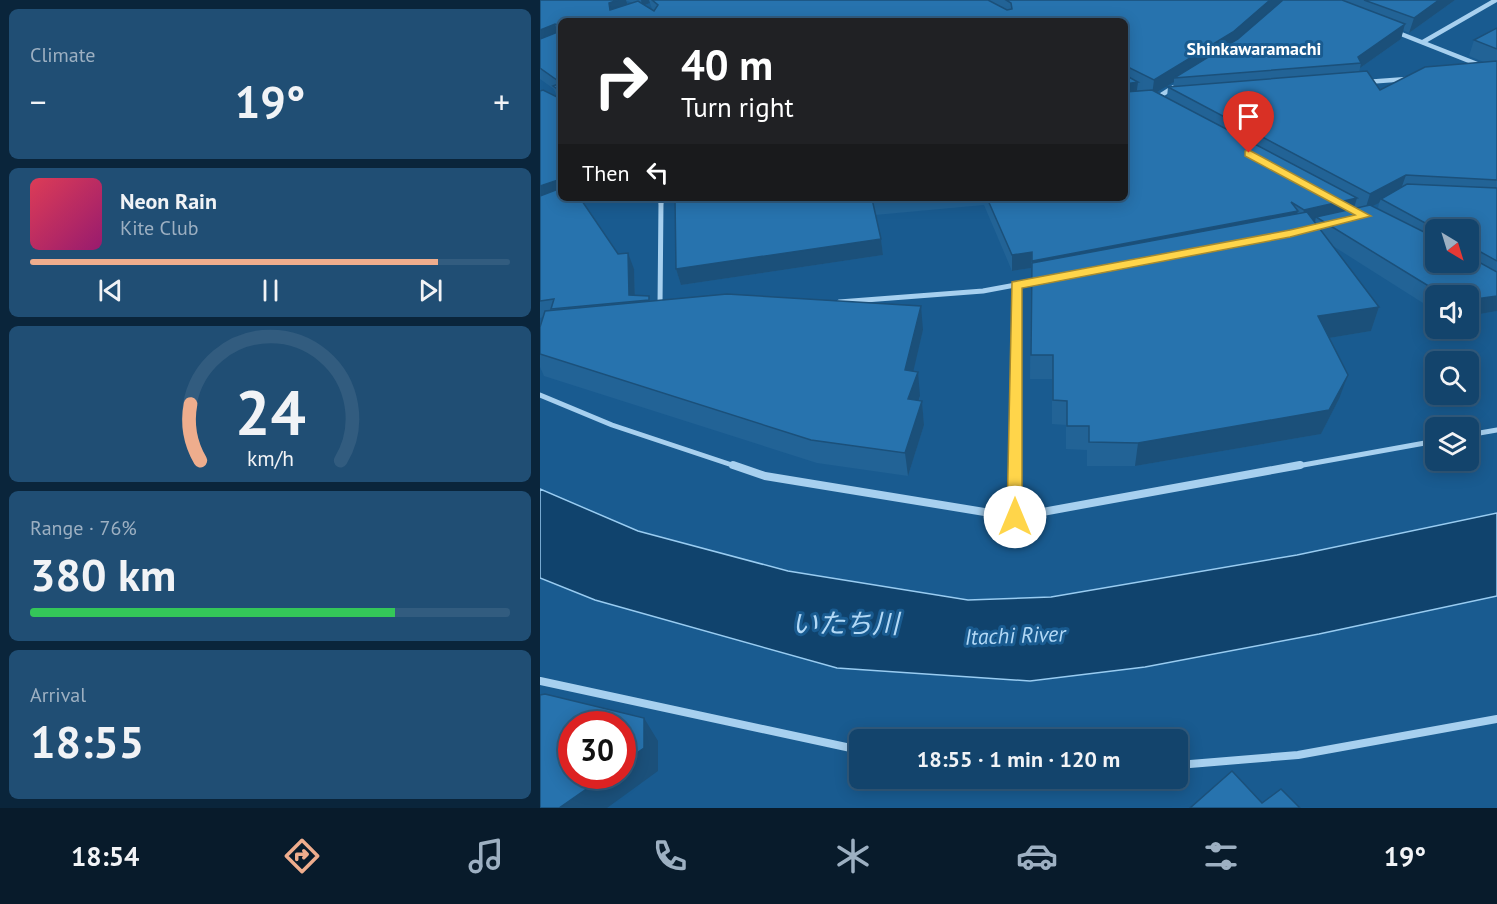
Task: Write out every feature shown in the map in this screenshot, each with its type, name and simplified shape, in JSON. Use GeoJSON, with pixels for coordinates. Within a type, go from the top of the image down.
{"type":"FeatureCollection","features":[{"type":"Feature","properties":{"kind":"street"},"geometry":{"type":"LineString","coordinates":[[1423,42],[1496,0]]}},
{"type":"Feature","properties":{"kind":"street"},"geometry":{"type":"LineString","coordinates":[[1390,30],[1497,72]]}},
{"type":"Feature","properties":{"kind":"street"},"geometry":{"type":"LineString","coordinates":[[1485,73],[1497,72]]}},
{"type":"Feature","properties":{"kind":"street"},"geometry":{"type":"LineString","coordinates":[[1356,82],[1415,78]]}},
{"type":"Feature","properties":{"kind":"street"},"geometry":{"type":"LineString","coordinates":[[1152,101],[1182,82]]}},
{"type":"Feature","properties":{"kind":"street"},"geometry":{"type":"LineString","coordinates":[[1152,101],[1173,98]]}},
{"type":"Feature","properties":{"kind":"street"},"geometry":{"type":"LineString","coordinates":[[1152,101],[1162,107]]}},
{"type":"Feature","properties":{"kind":"street"},"geometry":{"type":"LineString","coordinates":[[659,319],[661,201]]}},
{"type":"Feature","properties":{"kind":"street"},"geometry":{"type":"LineString","coordinates":[[833,303],[983,291],[1039,280]]}},
{"type":"Feature","properties":{"kind":"street"},"geometry":{"type":"LineString","coordinates":[[1015,517],[1016,285]]}},
{"type":"Feature","properties":{"kind":"street"},"geometry":{"type":"LineString","coordinates":[[540,395],[612,425],[765,476],[1015,517],[1425,443]]}},
{"type":"Feature","properties":{"kind":"street"},"geometry":{"type":"LineString","coordinates":[[1479,433],[1497,430]]}},
{"type":"Feature","properties":{"kind":"street"},"geometry":{"type":"LineString","coordinates":[[541,683],[849,748]]}},
{"type":"Feature","properties":{"kind":"street"},"geometry":{"type":"LineString","coordinates":[[1188,765],[1233,763],[1381,742],[1497,719]]}},
{"type":"Feature","properties":{"kind":"water","name":"いたち川"},"geometry":{"type":"Polygon","coordinates":[[[540,489],[638,531],[788,571],[968,600],[1051,597],[1297,555],[1497,513],[1497,596],[1319,634],[1145,667],[1030,681],[837,668],[595,600],[540,578],[540,489]]]}},
{"type":"Feature","properties":{"kind":"building"},"geometry":{"type":"Polygon","coordinates":[[[540,0],[618,0],[609,3],[610,10],[638,1],[654,11],[658,5],[652,0],[988,0],[1007,10],[1012,9],[1011,3],[1006,0],[1270,0],[1233,32],[1154,80],[1128,67],[1128,18],[558,18],[558,25],[555,24],[540,30],[540,0]]]}},
{"type":"Feature","properties":{"kind":"building"},"geometry":{"type":"Polygon","coordinates":[[[1283,0],[1342,0],[1405,24],[1358,57],[1361,63],[1174,78],[1238,39],[1283,0]]]}},
{"type":"Feature","properties":{"kind":"building"},"geometry":{"type":"Polygon","coordinates":[[[1364,0],[1439,0],[1414,18],[1364,0]]]}},
{"type":"Feature","properties":{"kind":"building"},"geometry":{"type":"Polygon","coordinates":[[[1497,28],[1497,49],[1474,40],[1497,28]]]}},
{"type":"Feature","properties":{"kind":"building"},"geometry":{"type":"Polygon","coordinates":[[[558,32],[558,81],[540,68],[540,39],[558,32]]]}},
{"type":"Feature","properties":{"kind":"building"},"geometry":{"type":"Polygon","coordinates":[[[1497,61],[1497,180],[1406,175],[1370,194],[1168,87],[1367,71],[1380,90],[1425,67],[1497,61]]]}},
{"type":"Feature","properties":{"kind":"building"},"geometry":{"type":"Polygon","coordinates":[[[1128,77],[1138,82],[1128,84],[1128,77]]]}},
{"type":"Feature","properties":{"kind":"building"},"geometry":{"type":"Polygon","coordinates":[[[543,90],[557,97],[558,95],[558,180],[540,186],[540,91],[543,90]]]}},
{"type":"Feature","properties":{"kind":"building"},"geometry":{"type":"Polygon","coordinates":[[[1152,90],[1357,198],[1304,210],[1291,202],[1298,211],[1032,261],[1032,252],[1012,255],[988,201],[1128,201],[1128,92],[1152,90]]]}},
{"type":"Feature","properties":{"kind":"building"},"geometry":{"type":"Polygon","coordinates":[[[1407,184],[1497,188],[1497,261],[1479,251],[1479,219],[1425,219],[1425,223],[1381,199],[1407,184]]]}},
{"type":"Feature","properties":{"kind":"building"},"geometry":{"type":"Polygon","coordinates":[[[558,189],[558,201],[582,201],[618,254],[628,253],[629,295],[649,296],[649,300],[551,309],[554,299],[540,301],[540,196],[558,189]]]}},
{"type":"Feature","properties":{"kind":"building"},"geometry":{"type":"Polygon","coordinates":[[[675,201],[872,201],[881,239],[676,269],[675,201]]]}},
{"type":"Feature","properties":{"kind":"building"},"geometry":{"type":"Polygon","coordinates":[[[1370,205],[1425,232],[1425,273],[1479,273],[1479,262],[1497,272],[1497,296],[1479,298],[1479,285],[1427,285],[1316,217],[1370,205]]]}},
{"type":"Feature","properties":{"kind":"building"},"geometry":{"type":"Polygon","coordinates":[[[1307,212],[1379,307],[1318,316],[1348,375],[1329,410],[1138,443],[1089,442],[1089,426],[1067,426],[1067,401],[1053,400],[1053,355],[1031,355],[1032,263],[1307,212]]]}},
{"type":"Feature","properties":{"kind":"building"},"geometry":{"type":"Polygon","coordinates":[[[727,294],[921,306],[905,370],[918,372],[908,399],[922,401],[905,453],[811,440],[540,354],[540,327],[545,311],[727,294]]]}},
{"type":"Feature","properties":{"kind":"building"},"geometry":{"type":"Polygon","coordinates":[[[545,694],[615,711],[558,711],[558,789],[586,789],[559,808],[540,808],[540,695],[545,694]]]}},
{"type":"Feature","properties":{"kind":"building"},"geometry":{"type":"Polygon","coordinates":[[[636,716],[644,718],[644,748],[636,753],[636,716]]]}},
{"type":"Feature","properties":{"kind":"building"},"geometry":{"type":"Polygon","coordinates":[[[1232,771],[1262,803],[1281,789],[1300,808],[1190,808],[1232,771]]]}},
{"type":"Feature","properties":{"kind":"district","name":"Shinkawaramachi"},"geometry":{"type":"Point","coordinates":[1254,49]}},
{"type":"Feature","properties":{"kind":"route"},"geometry":{"type":"LineString","coordinates":[[1015,517],[1016,285],[1290,233],[1365,216],[1249,153]]}},
{"type":"Feature","properties":{"kind":"water label","name":"Itachi River"},"geometry":{"type":"Point","coordinates":[1015,635]}}]}
